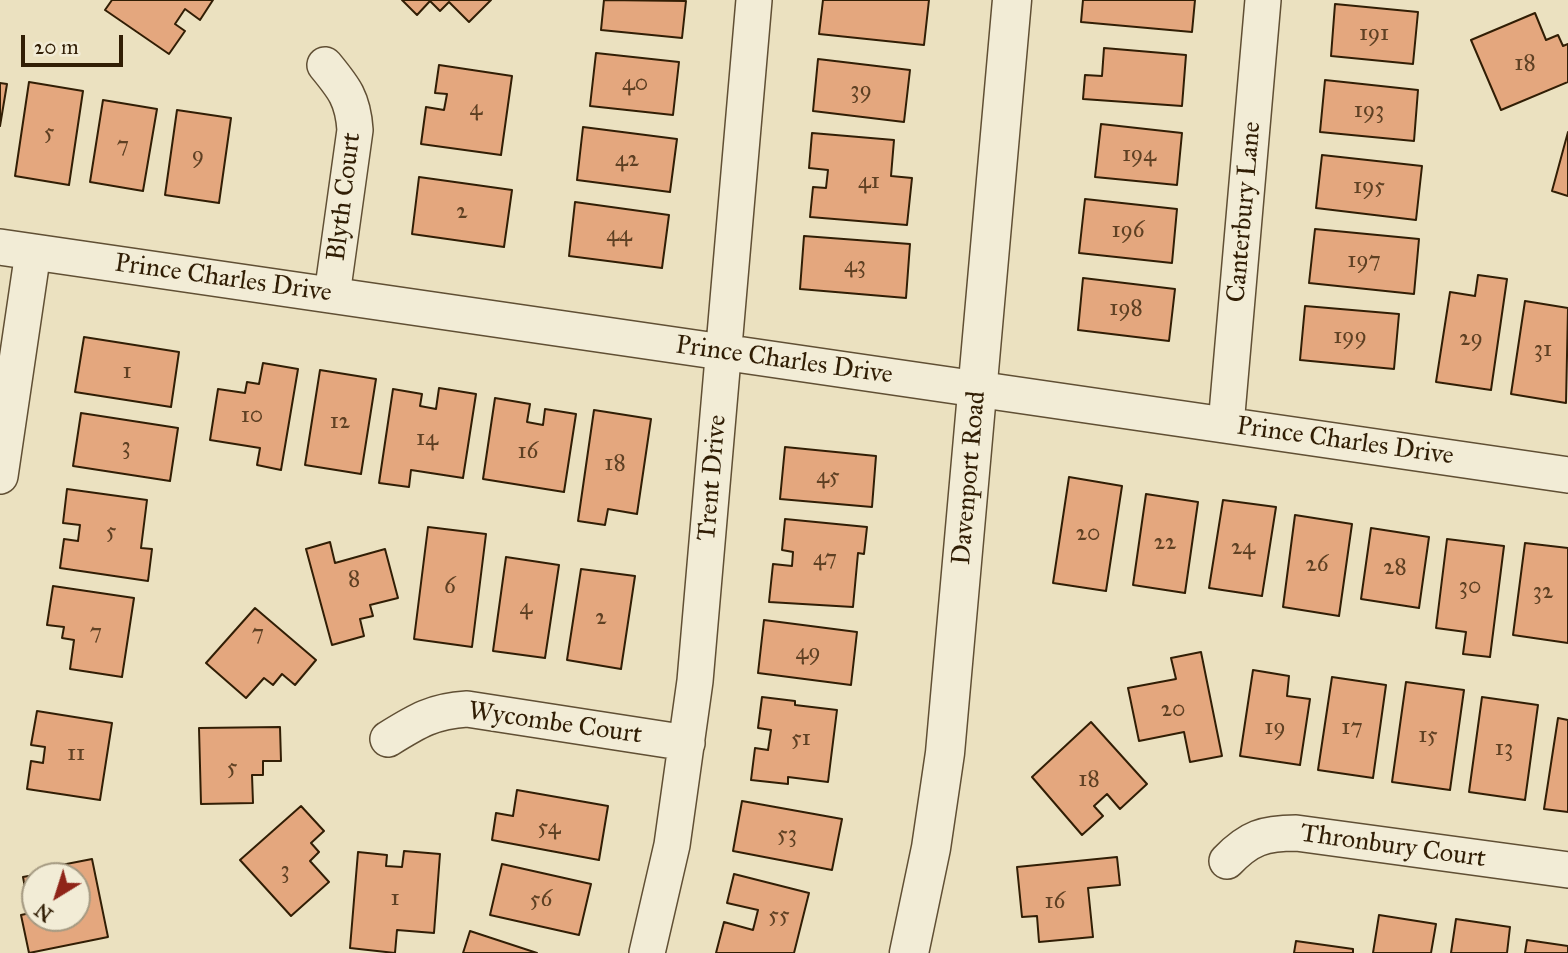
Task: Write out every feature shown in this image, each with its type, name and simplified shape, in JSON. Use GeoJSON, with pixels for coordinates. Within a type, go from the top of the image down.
{"type":"FeatureCollection","features":[{"type":"Feature","properties":{"kind":"street","name":"Trent Drive"},"geometry":{"type":"LineString","coordinates":[[647,953],[672,845],[687,743],[702,608],[754,0]]}},
{"type":"Feature","properties":{"kind":"street","name":"Davenport Road"},"geometry":{"type":"LineString","coordinates":[[909,953],[931,848],[945,753],[1012,0]]}},
{"type":"Feature","properties":{"kind":"street","name":"Canterbury Lane"},"geometry":{"type":"LineString","coordinates":[[1226,425],[1263,0]]}},
{"type":"Feature","properties":{"kind":"street","name":"Blyth Court"},"geometry":{"type":"LineString","coordinates":[[325,65],[346,90],[354,110],[355,130],[332,295]]}},
{"type":"Feature","properties":{"kind":"street","name":"Prince Charles Drive"},"geometry":{"type":"LineString","coordinates":[[17,250],[1568,475]]}},
{"type":"Feature","properties":{"kind":"street"},"geometry":{"type":"LineString","coordinates":[[0,476],[17,250]]}},
{"type":"Feature","properties":{"kind":"street","name":"Wycombe Court"},"geometry":{"type":"LineString","coordinates":[[388,739],[425,716],[446,710],[467,709],[687,743]]}},
{"type":"Feature","properties":{"kind":"street","name":"Thronbury Court"},"geometry":{"type":"LineString","coordinates":[[1227,861],[1252,840],[1274,833],[1296,833],[1568,870]]}},
{"type":"Feature","properties":{"kind":"building"},"geometry":{"type":"Polygon","coordinates":[[[112,0],[213,0],[200,20],[185,9],[175,24],[185,31],[169,54],[105,10],[112,0]]]}},
{"type":"Feature","properties":{"kind":"building"},"geometry":{"type":"Polygon","coordinates":[[[402,0],[491,0],[469,22],[449,2],[440,11],[430,1],[417,15],[402,0]]]}},
{"type":"Feature","properties":{"kind":"building"},"geometry":{"type":"Polygon","coordinates":[[[604,0],[686,1],[682,38],[601,30],[604,0]]]}},
{"type":"Feature","properties":{"kind":"building"},"geometry":{"type":"Polygon","coordinates":[[[823,0],[929,0],[924,45],[819,34],[823,0]]]}},
{"type":"Feature","properties":{"kind":"building"},"geometry":{"type":"Polygon","coordinates":[[[1083,0],[1195,0],[1192,32],[1081,22],[1083,0]]]}},
{"type":"Feature","properties":{"kind":"building"},"geometry":{"type":"Polygon","coordinates":[[[1335,4],[1418,12],[1413,64],[1331,56],[1335,4]]]}},
{"type":"Feature","properties":{"kind":"building"},"geometry":{"type":"Polygon","coordinates":[[[1535,13],[1546,40],[1558,35],[1563,46],[1568,44],[1568,82],[1501,110],[1471,40],[1535,13]]]}},
{"type":"Feature","properties":{"kind":"building"},"geometry":{"type":"Polygon","coordinates":[[[1104,48],[1186,55],[1182,106],[1083,99],[1085,75],[1102,76],[1104,48]]]}},
{"type":"Feature","properties":{"kind":"building"},"geometry":{"type":"Polygon","coordinates":[[[596,53],[679,62],[673,115],[590,106],[596,53]]]}},
{"type":"Feature","properties":{"kind":"building"},"geometry":{"type":"Polygon","coordinates":[[[818,59],[910,70],[904,122],[813,111],[818,59]]]}},
{"type":"Feature","properties":{"kind":"building"},"geometry":{"type":"Polygon","coordinates":[[[439,65],[512,76],[501,155],[421,144],[426,107],[444,110],[447,94],[435,93],[439,65]]]}},
{"type":"Feature","properties":{"kind":"building"},"geometry":{"type":"Polygon","coordinates":[[[1325,80],[1418,90],[1414,141],[1320,132],[1325,80]]]}},
{"type":"Feature","properties":{"kind":"building"},"geometry":{"type":"Polygon","coordinates":[[[29,82],[83,91],[69,185],[15,176],[29,82]]]}},
{"type":"Feature","properties":{"kind":"building"},"geometry":{"type":"Polygon","coordinates":[[[0,83],[7,84],[0,126],[0,83]]]}},
{"type":"Feature","properties":{"kind":"building"},"geometry":{"type":"Polygon","coordinates":[[[103,100],[157,109],[143,191],[90,182],[103,100]]]}},
{"type":"Feature","properties":{"kind":"building"},"geometry":{"type":"Polygon","coordinates":[[[177,110],[231,118],[219,203],[165,195],[177,110]]]}},
{"type":"Feature","properties":{"kind":"building"},"geometry":{"type":"Polygon","coordinates":[[[1101,124],[1182,133],[1177,185],[1095,177],[1101,124]]]}},
{"type":"Feature","properties":{"kind":"building"},"geometry":{"type":"Polygon","coordinates":[[[583,127],[677,139],[670,192],[577,180],[583,127]]]}},
{"type":"Feature","properties":{"kind":"building"},"geometry":{"type":"Polygon","coordinates":[[[1568,132],[1568,196],[1552,191],[1568,132]]]}},
{"type":"Feature","properties":{"kind":"building"},"geometry":{"type":"Polygon","coordinates":[[[812,133],[894,140],[891,176],[912,178],[907,225],[810,217],[813,187],[826,188],[828,170],[809,168],[812,133]]]}},
{"type":"Feature","properties":{"kind":"building"},"geometry":{"type":"Polygon","coordinates":[[[1322,155],[1422,166],[1416,220],[1316,208],[1322,155]]]}},
{"type":"Feature","properties":{"kind":"building"},"geometry":{"type":"Polygon","coordinates":[[[419,177],[512,190],[504,247],[412,234],[419,177]]]}},
{"type":"Feature","properties":{"kind":"building"},"geometry":{"type":"Polygon","coordinates":[[[1085,199],[1177,209],[1172,263],[1079,253],[1085,199]]]}},
{"type":"Feature","properties":{"kind":"building"},"geometry":{"type":"Polygon","coordinates":[[[575,202],[669,215],[662,268],[569,256],[575,202]]]}},
{"type":"Feature","properties":{"kind":"building"},"geometry":{"type":"Polygon","coordinates":[[[1315,229],[1419,239],[1414,294],[1309,283],[1315,229]]]}},
{"type":"Feature","properties":{"kind":"building"},"geometry":{"type":"Polygon","coordinates":[[[804,236],[910,244],[906,298],[800,289],[804,236]]]}},
{"type":"Feature","properties":{"kind":"building"},"geometry":{"type":"Polygon","coordinates":[[[1478,275],[1507,279],[1491,390],[1436,382],[1450,292],[1475,296],[1478,275]]]}},
{"type":"Feature","properties":{"kind":"building"},"geometry":{"type":"Polygon","coordinates":[[[1083,278],[1175,289],[1169,341],[1078,330],[1083,278]]]}},
{"type":"Feature","properties":{"kind":"building"},"geometry":{"type":"Polygon","coordinates":[[[1525,301],[1568,308],[1566,403],[1511,394],[1525,301]]]}},
{"type":"Feature","properties":{"kind":"building"},"geometry":{"type":"Polygon","coordinates":[[[1305,306],[1399,314],[1394,369],[1300,360],[1305,306]]]}},
{"type":"Feature","properties":{"kind":"building"},"geometry":{"type":"Polygon","coordinates":[[[84,337],[179,352],[171,407],[75,392],[84,337]]]}},
{"type":"Feature","properties":{"kind":"building"},"geometry":{"type":"Polygon","coordinates":[[[263,363],[298,369],[281,470],[257,465],[260,448],[210,440],[218,389],[245,393],[247,382],[259,384],[263,363]]]}},
{"type":"Feature","properties":{"kind":"building"},"geometry":{"type":"Polygon","coordinates":[[[320,370],[376,379],[361,474],[305,465],[320,370]]]}},
{"type":"Feature","properties":{"kind":"building"},"geometry":{"type":"Polygon","coordinates":[[[439,388],[476,394],[463,478],[411,470],[409,487],[379,483],[393,389],[422,394],[420,406],[436,409],[439,388]]]}},
{"type":"Feature","properties":{"kind":"building"},"geometry":{"type":"Polygon","coordinates":[[[495,398],[530,404],[527,422],[543,425],[545,409],[576,414],[564,492],[483,479],[495,398]]]}},
{"type":"Feature","properties":{"kind":"building"},"geometry":{"type":"Polygon","coordinates":[[[594,410],[651,419],[637,514],[608,509],[605,525],[578,521],[594,410]]]}},
{"type":"Feature","properties":{"kind":"building"},"geometry":{"type":"Polygon","coordinates":[[[81,413],[178,428],[170,481],[73,466],[81,413]]]}},
{"type":"Feature","properties":{"kind":"building"},"geometry":{"type":"Polygon","coordinates":[[[785,447],[876,456],[872,507],[780,499],[785,447]]]}},
{"type":"Feature","properties":{"kind":"building"},"geometry":{"type":"Polygon","coordinates":[[[1069,477],[1122,486],[1106,591],[1053,583],[1069,477]]]}},
{"type":"Feature","properties":{"kind":"building"},"geometry":{"type":"Polygon","coordinates":[[[67,489],[147,500],[141,548],[152,549],[148,581],[60,568],[64,539],[78,541],[80,525],[63,523],[67,489]]]}},
{"type":"Feature","properties":{"kind":"building"},"geometry":{"type":"Polygon","coordinates":[[[1146,494],[1198,502],[1185,593],[1133,585],[1146,494]]]}},
{"type":"Feature","properties":{"kind":"building"},"geometry":{"type":"Polygon","coordinates":[[[1223,500],[1276,507],[1262,596],[1209,588],[1223,500]]]}},
{"type":"Feature","properties":{"kind":"building"},"geometry":{"type":"Polygon","coordinates":[[[1295,515],[1352,524],[1339,616],[1283,607],[1295,515]]]}},
{"type":"Feature","properties":{"kind":"building"},"geometry":{"type":"Polygon","coordinates":[[[785,519],[867,527],[864,554],[858,553],[853,607],[769,602],[773,564],[792,566],[793,552],[782,550],[785,519]]]}},
{"type":"Feature","properties":{"kind":"building"},"geometry":{"type":"Polygon","coordinates":[[[428,527],[486,534],[472,647],[414,639],[428,527]]]}},
{"type":"Feature","properties":{"kind":"building"},"geometry":{"type":"Polygon","coordinates":[[[1371,528],[1429,537],[1419,608],[1361,599],[1371,528]]]}},
{"type":"Feature","properties":{"kind":"building"},"geometry":{"type":"Polygon","coordinates":[[[1447,539],[1504,546],[1490,657],[1463,654],[1466,632],[1436,628],[1447,539]]]}},
{"type":"Feature","properties":{"kind":"building"},"geometry":{"type":"Polygon","coordinates":[[[330,542],[335,563],[385,549],[398,598],[370,605],[373,616],[360,619],[364,636],[332,645],[306,549],[330,542]]]}},
{"type":"Feature","properties":{"kind":"building"},"geometry":{"type":"Polygon","coordinates":[[[1525,543],[1568,548],[1568,643],[1513,635],[1525,543]]]}},
{"type":"Feature","properties":{"kind":"building"},"geometry":{"type":"Polygon","coordinates":[[[506,557],[559,565],[545,658],[493,651],[506,557]]]}},
{"type":"Feature","properties":{"kind":"building"},"geometry":{"type":"Polygon","coordinates":[[[581,569],[635,576],[621,669],[567,660],[581,569]]]}},
{"type":"Feature","properties":{"kind":"building"},"geometry":{"type":"Polygon","coordinates":[[[53,586],[134,598],[122,677],[70,669],[74,640],[62,638],[64,627],[47,625],[53,586]]]}},
{"type":"Feature","properties":{"kind":"building"},"geometry":{"type":"Polygon","coordinates":[[[255,608],[316,660],[295,685],[282,674],[273,685],[264,678],[246,698],[206,663],[255,608]]]}},
{"type":"Feature","properties":{"kind":"building"},"geometry":{"type":"Polygon","coordinates":[[[764,620],[857,632],[851,685],[758,673],[764,620]]]}},
{"type":"Feature","properties":{"kind":"building"},"geometry":{"type":"Polygon","coordinates":[[[1201,652],[1222,756],[1190,762],[1184,732],[1139,741],[1128,688],[1176,679],[1171,658],[1201,652]]]}},
{"type":"Feature","properties":{"kind":"building"},"geometry":{"type":"Polygon","coordinates":[[[1253,670],[1289,676],[1287,696],[1310,699],[1300,765],[1240,756],[1253,670]]]}},
{"type":"Feature","properties":{"kind":"building"},"geometry":{"type":"Polygon","coordinates":[[[1332,677],[1386,685],[1373,778],[1318,770],[1332,677]]]}},
{"type":"Feature","properties":{"kind":"building"},"geometry":{"type":"Polygon","coordinates":[[[1406,682],[1464,690],[1450,790],[1392,782],[1406,682]]]}},
{"type":"Feature","properties":{"kind":"building"},"geometry":{"type":"Polygon","coordinates":[[[762,697],[795,701],[795,705],[837,710],[828,782],[788,777],[788,784],[751,780],[755,748],[768,750],[771,730],[758,728],[762,697]]]}},
{"type":"Feature","properties":{"kind":"building"},"geometry":{"type":"Polygon","coordinates":[[[1482,697],[1538,705],[1525,800],[1469,792],[1482,697]]]}},
{"type":"Feature","properties":{"kind":"building"},"geometry":{"type":"Polygon","coordinates":[[[37,711],[112,723],[100,800],[27,789],[31,761],[43,763],[45,747],[31,745],[37,711]]]}},
{"type":"Feature","properties":{"kind":"building"},"geometry":{"type":"Polygon","coordinates":[[[1558,718],[1568,720],[1568,812],[1544,809],[1558,718]]]}},
{"type":"Feature","properties":{"kind":"building"},"geometry":{"type":"Polygon","coordinates":[[[1091,722],[1147,784],[1120,809],[1107,794],[1094,806],[1103,816],[1082,835],[1032,777],[1091,722]]]}},
{"type":"Feature","properties":{"kind":"building"},"geometry":{"type":"Polygon","coordinates":[[[280,727],[281,761],[263,761],[263,775],[252,775],[253,803],[201,804],[199,728],[280,727]]]}},
{"type":"Feature","properties":{"kind":"building"},"geometry":{"type":"Polygon","coordinates":[[[517,790],[608,806],[599,860],[492,840],[496,813],[513,816],[517,790]]]}},
{"type":"Feature","properties":{"kind":"building"},"geometry":{"type":"Polygon","coordinates":[[[742,801],[842,819],[832,870],[733,851],[742,801]]]}},
{"type":"Feature","properties":{"kind":"building"},"geometry":{"type":"Polygon","coordinates":[[[301,806],[324,831],[311,843],[319,852],[310,861],[329,882],[291,916],[240,860],[301,806]]]}},
{"type":"Feature","properties":{"kind":"building"},"geometry":{"type":"Polygon","coordinates":[[[404,851],[440,854],[434,933],[397,930],[395,953],[350,948],[358,852],[387,855],[386,866],[402,867],[404,851]]]}},
{"type":"Feature","properties":{"kind":"building"},"geometry":{"type":"Polygon","coordinates":[[[1117,857],[1120,885],[1088,888],[1093,937],[1039,942],[1037,916],[1022,917],[1017,867],[1117,857]]]}},
{"type":"Feature","properties":{"kind":"building"},"geometry":{"type":"Polygon","coordinates":[[[92,859],[108,937],[29,953],[25,932],[91,932],[91,862],[77,862],[92,859]]]}},
{"type":"Feature","properties":{"kind":"building"},"geometry":{"type":"Polygon","coordinates":[[[502,864],[591,884],[579,935],[490,915],[502,864]]]}},
{"type":"Feature","properties":{"kind":"building"},"geometry":{"type":"Polygon","coordinates":[[[734,874],[809,893],[794,953],[716,953],[724,922],[753,930],[758,910],[727,903],[734,874]]]}},
{"type":"Feature","properties":{"kind":"building"},"geometry":{"type":"Polygon","coordinates":[[[1379,915],[1436,924],[1431,953],[1373,953],[1379,915]]]}},
{"type":"Feature","properties":{"kind":"building"},"geometry":{"type":"Polygon","coordinates":[[[1456,919],[1510,927],[1507,953],[1451,953],[1456,919]]]}},
{"type":"Feature","properties":{"kind":"building"},"geometry":{"type":"Polygon","coordinates":[[[470,931],[537,953],[463,953],[470,931]]]}},
{"type":"Feature","properties":{"kind":"building"},"geometry":{"type":"Polygon","coordinates":[[[1527,940],[1568,946],[1568,953],[1525,953],[1527,940]]]}},
{"type":"Feature","properties":{"kind":"building"},"geometry":{"type":"Polygon","coordinates":[[[1296,941],[1353,949],[1353,953],[1294,953],[1296,941]]]}}]}
